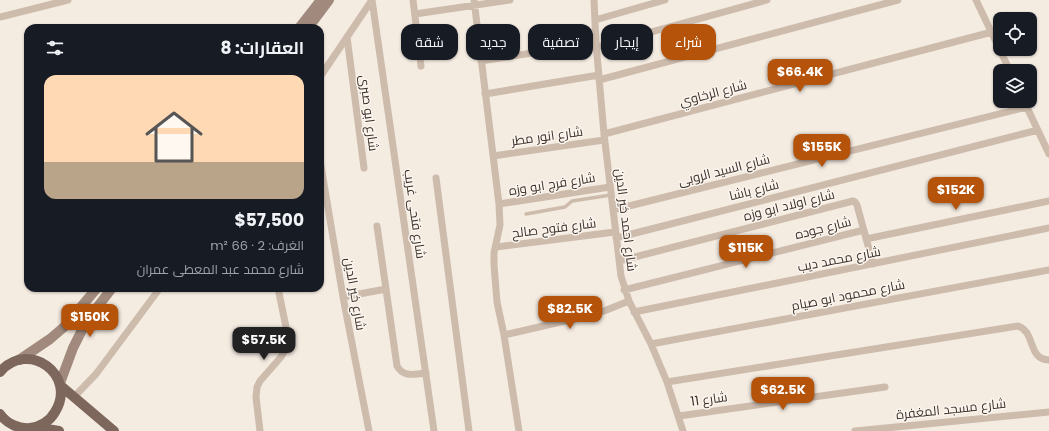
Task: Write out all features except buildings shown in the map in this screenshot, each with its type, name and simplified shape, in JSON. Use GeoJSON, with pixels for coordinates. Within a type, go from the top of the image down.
{"type":"FeatureCollection","features":[{"type":"Feature","properties":{"kind":"main road"},"geometry":{"type":"LineString","coordinates":[[311,24],[329,0]]}},
{"type":"Feature","properties":{"kind":"main road"},"geometry":{"type":"LineString","coordinates":[[302,24],[317,1]]}},
{"type":"Feature","properties":{"kind":"main road"},"geometry":{"type":"LineString","coordinates":[[0,372],[4,367],[50,339],[64,327],[93,292]]}},
{"type":"Feature","properties":{"kind":"main road"},"geometry":{"type":"LineString","coordinates":[[60,385],[73,348],[86,322],[109,292]]}},
{"type":"Feature","properties":{"kind":"main road"},"geometry":{"type":"LineString","coordinates":[[0,361],[34,360],[48,366],[55,374],[60,385],[61,396],[59,407],[56,412],[45,423],[29,429]]}},
{"type":"Feature","properties":{"kind":"main road"},"geometry":{"type":"LineString","coordinates":[[60,385],[114,431]]}},
{"type":"Feature","properties":{"kind":"main road"},"geometry":{"type":"LineString","coordinates":[[0,414],[9,423],[18,427],[58,431]]}},
{"type":"Feature","properties":{"kind":"street"},"geometry":{"type":"LineString","coordinates":[[0,17],[68,0]]}},
{"type":"Feature","properties":{"kind":"street"},"geometry":{"type":"LineString","coordinates":[[324,72],[372,0]]}},
{"type":"Feature","properties":{"kind":"street","name":"شارع فتحى غريب"},"geometry":{"type":"LineString","coordinates":[[372,0],[434,431]]}},
{"type":"Feature","properties":{"kind":"street"},"geometry":{"type":"LineString","coordinates":[[413,0],[421,66]]}},
{"type":"Feature","properties":{"kind":"street"},"geometry":{"type":"LineString","coordinates":[[415,14],[475,3],[510,0]]}},
{"type":"Feature","properties":{"kind":"street","name":"شارع احمد خير الدين"},"geometry":{"type":"LineString","coordinates":[[594,0],[596,45],[604,137],[624,290],[651,344],[667,382],[683,431]]}},
{"type":"Feature","properties":{"kind":"street"},"geometry":{"type":"LineString","coordinates":[[595,20],[665,0]]}},
{"type":"Feature","properties":{"kind":"street"},"geometry":{"type":"LineString","coordinates":[[482,61],[596,45],[767,0]]}},
{"type":"Feature","properties":{"kind":"street"},"geometry":{"type":"LineString","coordinates":[[485,94],[599,77],[898,0]]}},
{"type":"Feature","properties":{"kind":"street"},"geometry":{"type":"LineString","coordinates":[[976,0],[1007,64]]}},
{"type":"Feature","properties":{"kind":"street"},"geometry":{"type":"LineString","coordinates":[[475,3],[492,156],[499,204],[500,225],[494,265],[497,302],[504,335],[519,431]]}},
{"type":"Feature","properties":{"kind":"street","name":"شارع الرخاوي"},"geometry":{"type":"LineString","coordinates":[[604,137],[992,32]]}},
{"type":"Feature","properties":{"kind":"street","name":"شارع ابو صبرى"},"geometry":{"type":"LineString","coordinates":[[347,37],[364,168]]}},
{"type":"Feature","properties":{"kind":"street","name":"شارع السيد الروبى"},"geometry":{"type":"LineString","coordinates":[[613,210],[1010,108]]}},
{"type":"Feature","properties":{"kind":"street"},"geometry":{"type":"LineString","coordinates":[[1028,108],[1049,154]]}},
{"type":"Feature","properties":{"kind":"street","name":"شارع باشا"},"geometry":{"type":"LineString","coordinates":[[616,235],[1038,130]]}},
{"type":"Feature","properties":{"kind":"street","name":"شارع انور مطر"},"geometry":{"type":"LineString","coordinates":[[492,156],[604,137]]}},
{"type":"Feature","properties":{"kind":"street"},"geometry":{"type":"LineString","coordinates":[[436,178],[469,431]]}},
{"type":"Feature","properties":{"kind":"street","name":"شارع خير الدين"},"geometry":{"type":"LineString","coordinates":[[324,184],[368,431]]}},
{"type":"Feature","properties":{"kind":"street","name":"شارع فرج ابو وزه"},"geometry":{"type":"LineString","coordinates":[[499,204],[610,191]]}},
{"type":"Feature","properties":{"kind":"street","name":"شارع اولاد ابو وزه"},"geometry":{"type":"LineString","coordinates":[[619,261],[850,201],[856,203],[873,264]]}},
{"type":"Feature","properties":{"kind":"street"},"geometry":{"type":"LineString","coordinates":[[866,239],[1049,201]]}},
{"type":"Feature","properties":{"kind":"street"},"geometry":{"type":"LineString","coordinates":[[377,226],[397,366],[400,372],[405,374],[426,373]]}},
{"type":"Feature","properties":{"kind":"street","name":"شارع محمد ديب"},"geometry":{"type":"LineString","coordinates":[[634,312],[1049,228]]}},
{"type":"Feature","properties":{"kind":"street","name":"شارع جوده"},"geometry":{"type":"LineString","coordinates":[[624,290],[864,230]]}},
{"type":"Feature","properties":{"kind":"street","name":"شارع فتوح صالح"},"geometry":{"type":"LineString","coordinates":[[496,248],[616,235]]}},
{"type":"Feature","properties":{"kind":"street","name":"شارع محمود ابو صيام"},"geometry":{"type":"LineString","coordinates":[[651,344],[1049,270]]}},
{"type":"Feature","properties":{"kind":"street"},"geometry":{"type":"LineString","coordinates":[[343,297],[386,289]]}},
{"type":"Feature","properties":{"kind":"street"},"geometry":{"type":"LineString","coordinates":[[74,397],[96,374],[157,292]]}},
{"type":"Feature","properties":{"kind":"street"},"geometry":{"type":"LineString","coordinates":[[260,431],[256,397],[257,387],[286,348],[286,327],[279,292]]}},
{"type":"Feature","properties":{"kind":"street"},"geometry":{"type":"LineString","coordinates":[[504,335],[598,313],[629,301]]}},
{"type":"Feature","properties":{"kind":"street"},"geometry":{"type":"LineString","coordinates":[[667,382],[1018,326],[1024,328],[1027,332],[1038,357],[1042,360],[1049,360]]}},
{"type":"Feature","properties":{"kind":"street","name":"شارع 11"},"geometry":{"type":"LineString","coordinates":[[679,416],[885,387]]}},
{"type":"Feature","properties":{"kind":"street","name":"شارع مسجد المغفرة"},"geometry":{"type":"LineString","coordinates":[[855,431],[1049,412]]}},
{"type":"Feature","properties":{"kind":"lane"},"geometry":{"type":"LineString","coordinates":[[526,214],[565,207],[572,201],[610,191]]}}]}
